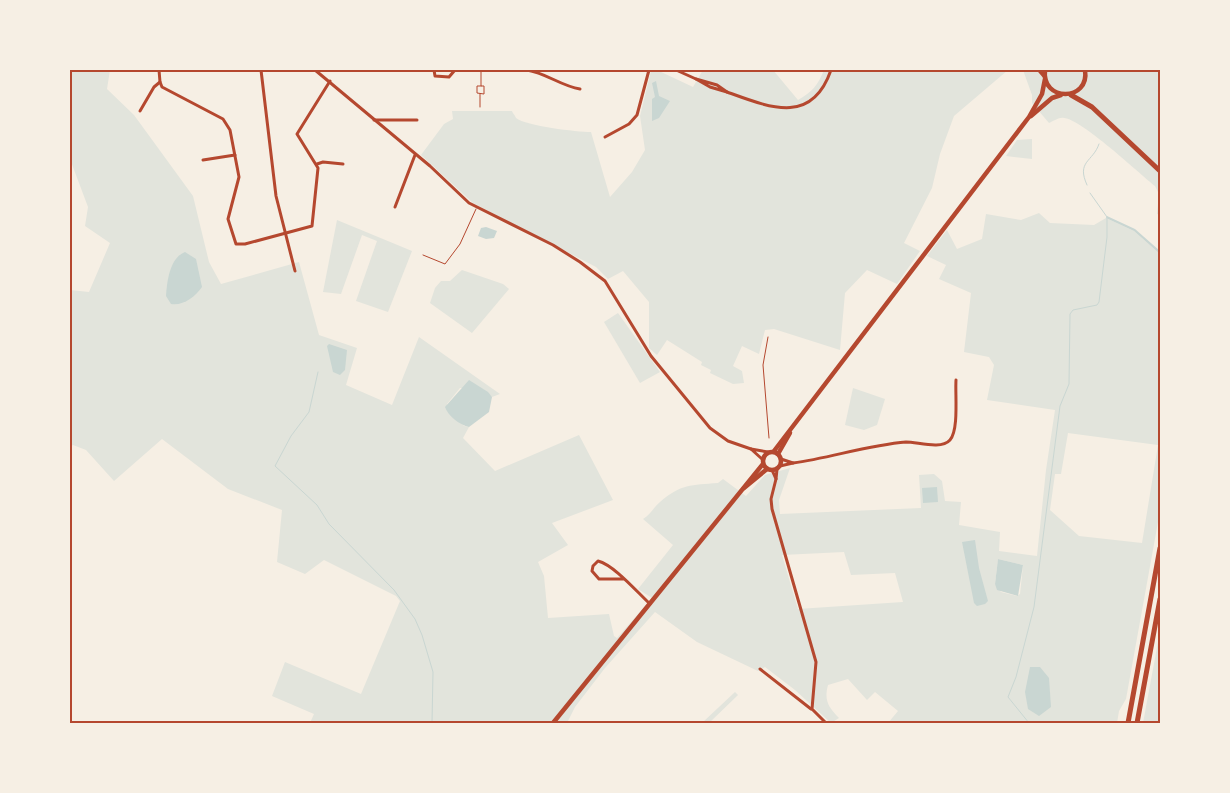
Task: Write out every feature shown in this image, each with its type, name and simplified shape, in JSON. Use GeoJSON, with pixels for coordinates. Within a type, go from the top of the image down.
{"type":"FeatureCollection","features":[{"type":"Feature","properties":{"kind":"highway"},"geometry":{"type":"LineString","coordinates":[[1071,94],[1092,107],[1160,171]]}},
{"type":"Feature","properties":{"kind":"highway"},"geometry":{"type":"LineString","coordinates":[[1128,723],[1160,548]]}},
{"type":"Feature","properties":{"kind":"highway"},"geometry":{"type":"LineString","coordinates":[[1137,723],[1160,599]]}},
{"type":"Feature","properties":{"kind":"main road"},"geometry":{"type":"LineString","coordinates":[[743,489],[774,469],[783,437],[790,432],[1029,117],[1042,94],[1045,70]]}},
{"type":"Feature","properties":{"kind":"main road"},"geometry":{"type":"LineString","coordinates":[[1029,117],[1052,98],[1071,94],[1083,85],[1085,70]]}},
{"type":"Feature","properties":{"kind":"main road"},"geometry":{"type":"LineString","coordinates":[[1045,78],[1051,90],[1061,95]]}},
{"type":"Feature","properties":{"kind":"main road"},"geometry":{"type":"LineString","coordinates":[[553,723],[743,489],[768,452],[778,455]]}},
{"type":"Feature","properties":{"kind":"main road"},"geometry":{"type":"LineString","coordinates":[[762,462],[774,469]]}},
{"type":"Feature","properties":{"kind":"street"},"geometry":{"type":"LineString","coordinates":[[159,70],[160,82],[167,90],[223,119],[230,130],[240,177],[239,186],[229,209],[228,219],[236,244],[245,244],[312,226],[317,164],[297,134],[330,81]]}},
{"type":"Feature","properties":{"kind":"street"},"geometry":{"type":"LineString","coordinates":[[260,70],[274,182],[295,272]]}},
{"type":"Feature","properties":{"kind":"street"},"geometry":{"type":"LineString","coordinates":[[315,70],[477,208],[553,246],[601,278],[611,290],[651,356],[710,428],[728,441],[751,449],[768,452]]}},
{"type":"Feature","properties":{"kind":"street"},"geometry":{"type":"LineString","coordinates":[[434,70],[435,76],[449,77],[455,70]]}},
{"type":"Feature","properties":{"kind":"street"},"geometry":{"type":"LineString","coordinates":[[527,70],[542,74],[568,87],[580,89]]}},
{"type":"Feature","properties":{"kind":"street"},"geometry":{"type":"LineString","coordinates":[[605,136],[629,124],[637,115],[649,70]]}},
{"type":"Feature","properties":{"kind":"street"},"geometry":{"type":"LineString","coordinates":[[676,70],[710,88],[773,105],[800,107],[812,102],[819,95],[831,70]]}},
{"type":"Feature","properties":{"kind":"street"},"geometry":{"type":"LineString","coordinates":[[1039,70],[1045,78]]}},
{"type":"Feature","properties":{"kind":"street"},"geometry":{"type":"LineString","coordinates":[[140,111],[154,88],[160,82]]}},
{"type":"Feature","properties":{"kind":"street"},"geometry":{"type":"LineString","coordinates":[[374,120],[417,120]]}},
{"type":"Feature","properties":{"kind":"street"},"geometry":{"type":"LineString","coordinates":[[203,160],[235,155]]}},
{"type":"Feature","properties":{"kind":"street"},"geometry":{"type":"LineString","coordinates":[[395,207],[415,155]]}},
{"type":"Feature","properties":{"kind":"street"},"geometry":{"type":"LineString","coordinates":[[317,164],[323,162],[344,164]]}},
{"type":"Feature","properties":{"kind":"street"},"geometry":{"type":"LineString","coordinates":[[812,709],[816,666],[772,510],[770,499],[776,479],[774,469],[793,463],[906,442],[945,443],[951,439],[954,433],[956,380]]}},
{"type":"Feature","properties":{"kind":"street"},"geometry":{"type":"LineString","coordinates":[[751,449],[762,462]]}},
{"type":"Feature","properties":{"kind":"street"},"geometry":{"type":"LineString","coordinates":[[778,455],[793,463]]}},
{"type":"Feature","properties":{"kind":"street"},"geometry":{"type":"LineString","coordinates":[[623,579],[599,579],[592,571],[595,562],[602,562],[623,579],[650,604]]}},
{"type":"Feature","properties":{"kind":"street"},"geometry":{"type":"LineString","coordinates":[[760,669],[812,709],[826,723]]}},
{"type":"Feature","properties":{"kind":"lane"},"geometry":{"type":"LineString","coordinates":[[480,70],[481,86],[477,86],[477,93],[480,94],[480,107]]}},
{"type":"Feature","properties":{"kind":"lane"},"geometry":{"type":"LineString","coordinates":[[423,255],[445,264],[460,244],[477,208]]}},
{"type":"Feature","properties":{"kind":"lane"},"geometry":{"type":"LineString","coordinates":[[768,337],[763,365],[769,438]]}},
{"type":"Feature","properties":{"kind":"shaded area"},"geometry":{"type":"Polygon","coordinates":[[[70,70],[110,70],[107,89],[134,115],[193,196],[209,262],[221,284],[299,262],[319,335],[357,348],[346,385],[392,405],[419,337],[500,394],[492,397],[483,389],[460,388],[447,404],[464,426],[469,427],[463,438],[495,471],[579,435],[613,500],[552,523],[568,545],[538,562],[544,576],[548,618],[609,614],[614,636],[617,638],[652,598],[638,589],[673,545],[643,519],[667,496],[687,486],[718,483],[723,479],[746,496],[765,475],[790,468],[779,500],[780,514],[921,508],[919,475],[934,474],[942,481],[945,501],[961,502],[959,525],[1000,532],[999,551],[1037,556],[1046,470],[1055,410],[987,400],[994,365],[989,357],[964,352],[971,293],[939,279],[946,265],[927,256],[947,230],[957,249],[982,239],[986,214],[1021,220],[1039,213],[1050,223],[1094,225],[1106,218],[1134,231],[1160,254],[1160,511],[1126,699],[1119,711],[1117,723],[888,723],[898,711],[875,692],[867,700],[848,679],[828,685],[826,695],[828,703],[839,718],[831,723],[795,690],[765,667],[758,671],[697,642],[655,612],[605,668],[575,707],[567,723],[310,723],[314,714],[272,696],[285,662],[361,694],[400,601],[396,596],[324,560],[305,574],[277,562],[282,510],[228,489],[162,439],[114,481],[86,450],[73,445],[70,447],[70,290],[89,292],[110,243],[85,226],[88,207],[70,159],[70,70]],[[1068,433],[1061,474],[1055,474],[1050,510],[1079,536],[1142,543],[1158,445],[1068,433]],[[844,552],[782,555],[798,609],[903,602],[895,573],[851,575],[844,552]],[[998,559],[995,584],[1001,592],[1017,596],[1020,594],[1023,565],[998,559]]]}},
{"type":"Feature","properties":{"kind":"shaded area"},"geometry":{"type":"Polygon","coordinates":[[[703,70],[773,70],[798,100],[814,88],[824,70],[1008,70],[954,116],[940,154],[932,188],[904,243],[920,251],[897,284],[867,270],[845,293],[840,350],[774,329],[765,330],[759,354],[742,346],[733,366],[742,371],[744,383],[733,384],[710,373],[711,370],[701,365],[702,362],[667,340],[657,355],[649,348],[649,302],[623,271],[608,279],[596,267],[473,203],[421,155],[444,124],[453,119],[452,111],[512,111],[516,118],[530,124],[564,130],[591,132],[610,197],[632,172],[645,150],[640,116],[651,71],[659,71],[693,87],[703,70]]]}},
{"type":"Feature","properties":{"kind":"shaded area"},"geometry":{"type":"Polygon","coordinates":[[[1023,70],[1160,70],[1160,215],[1157,214],[1159,194],[1155,186],[1110,148],[1072,121],[1062,118],[1049,123],[1032,103],[1032,95],[1023,70]]]}},
{"type":"Feature","properties":{"kind":"shaded area"},"geometry":{"type":"Polygon","coordinates":[[[656,81],[659,96],[670,101],[659,118],[652,121],[652,99],[655,97],[652,83],[656,81]]]}},
{"type":"Feature","properties":{"kind":"shaded area"},"geometry":{"type":"Polygon","coordinates":[[[1032,139],[1032,159],[1006,156],[1017,140],[1032,139]]]}},
{"type":"Feature","properties":{"kind":"shaded area"},"geometry":{"type":"Polygon","coordinates":[[[1107,216],[1135,229],[1160,251],[1160,254],[1134,231],[1106,218],[1107,216]]]}},
{"type":"Feature","properties":{"kind":"shaded area"},"geometry":{"type":"Polygon","coordinates":[[[337,220],[412,251],[388,312],[356,301],[377,241],[362,235],[341,294],[323,292],[337,220]]]}},
{"type":"Feature","properties":{"kind":"shaded area"},"geometry":{"type":"Polygon","coordinates":[[[486,227],[497,231],[494,238],[486,239],[478,236],[481,228],[486,227]]]}},
{"type":"Feature","properties":{"kind":"shaded area"},"geometry":{"type":"Polygon","coordinates":[[[185,252],[196,259],[202,287],[188,300],[180,304],[171,304],[166,296],[168,277],[176,259],[185,252]]]}},
{"type":"Feature","properties":{"kind":"shaded area"},"geometry":{"type":"Polygon","coordinates":[[[462,270],[503,284],[509,289],[472,333],[430,303],[435,288],[441,281],[450,281],[462,270]]]}},
{"type":"Feature","properties":{"kind":"shaded area"},"geometry":{"type":"Polygon","coordinates":[[[618,313],[660,372],[640,383],[604,322],[618,313]]]}},
{"type":"Feature","properties":{"kind":"shaded area"},"geometry":{"type":"Polygon","coordinates":[[[329,344],[347,350],[345,370],[340,375],[333,372],[327,346],[329,344]]]}},
{"type":"Feature","properties":{"kind":"shaded area"},"geometry":{"type":"Polygon","coordinates":[[[469,380],[488,392],[492,397],[489,412],[469,427],[455,420],[445,407],[469,380]]]}},
{"type":"Feature","properties":{"kind":"shaded area"},"geometry":{"type":"Polygon","coordinates":[[[853,388],[885,399],[877,425],[864,430],[845,425],[853,388]]]}},
{"type":"Feature","properties":{"kind":"shaded area"},"geometry":{"type":"Polygon","coordinates":[[[937,487],[938,502],[923,503],[922,488],[937,487]]]}},
{"type":"Feature","properties":{"kind":"shaded area"},"geometry":{"type":"Polygon","coordinates":[[[975,540],[979,568],[988,601],[977,606],[974,603],[962,542],[975,540]]]}},
{"type":"Feature","properties":{"kind":"shaded area"},"geometry":{"type":"Polygon","coordinates":[[[998,559],[1023,565],[1018,596],[997,590],[995,584],[998,559]]]}},
{"type":"Feature","properties":{"kind":"shaded area"},"geometry":{"type":"Polygon","coordinates":[[[1160,632],[1160,723],[1143,723],[1158,642],[1160,632]]]}},
{"type":"Feature","properties":{"kind":"shaded area"},"geometry":{"type":"Polygon","coordinates":[[[1030,667],[1040,667],[1049,678],[1051,707],[1039,716],[1028,709],[1025,692],[1030,667]]]}},
{"type":"Feature","properties":{"kind":"shaded area"},"geometry":{"type":"Polygon","coordinates":[[[735,692],[738,695],[709,723],[702,723],[735,692]]]}},
{"type":"Feature","properties":{"kind":"waterway"},"geometry":{"type":"LineString","coordinates":[[1087,185],[1083,171],[1084,166],[1099,144]]}},
{"type":"Feature","properties":{"kind":"waterway"},"geometry":{"type":"LineString","coordinates":[[1029,723],[1008,697],[1016,677],[1034,607],[1060,406],[1069,384],[1070,314],[1073,310],[1097,305],[1099,302],[1107,237],[1107,217],[1090,193]]}},
{"type":"Feature","properties":{"kind":"waterway"},"geometry":{"type":"LineString","coordinates":[[318,372],[309,412],[291,436],[275,466],[317,505],[329,524],[394,590],[415,619],[433,672],[432,723]]}}]}
